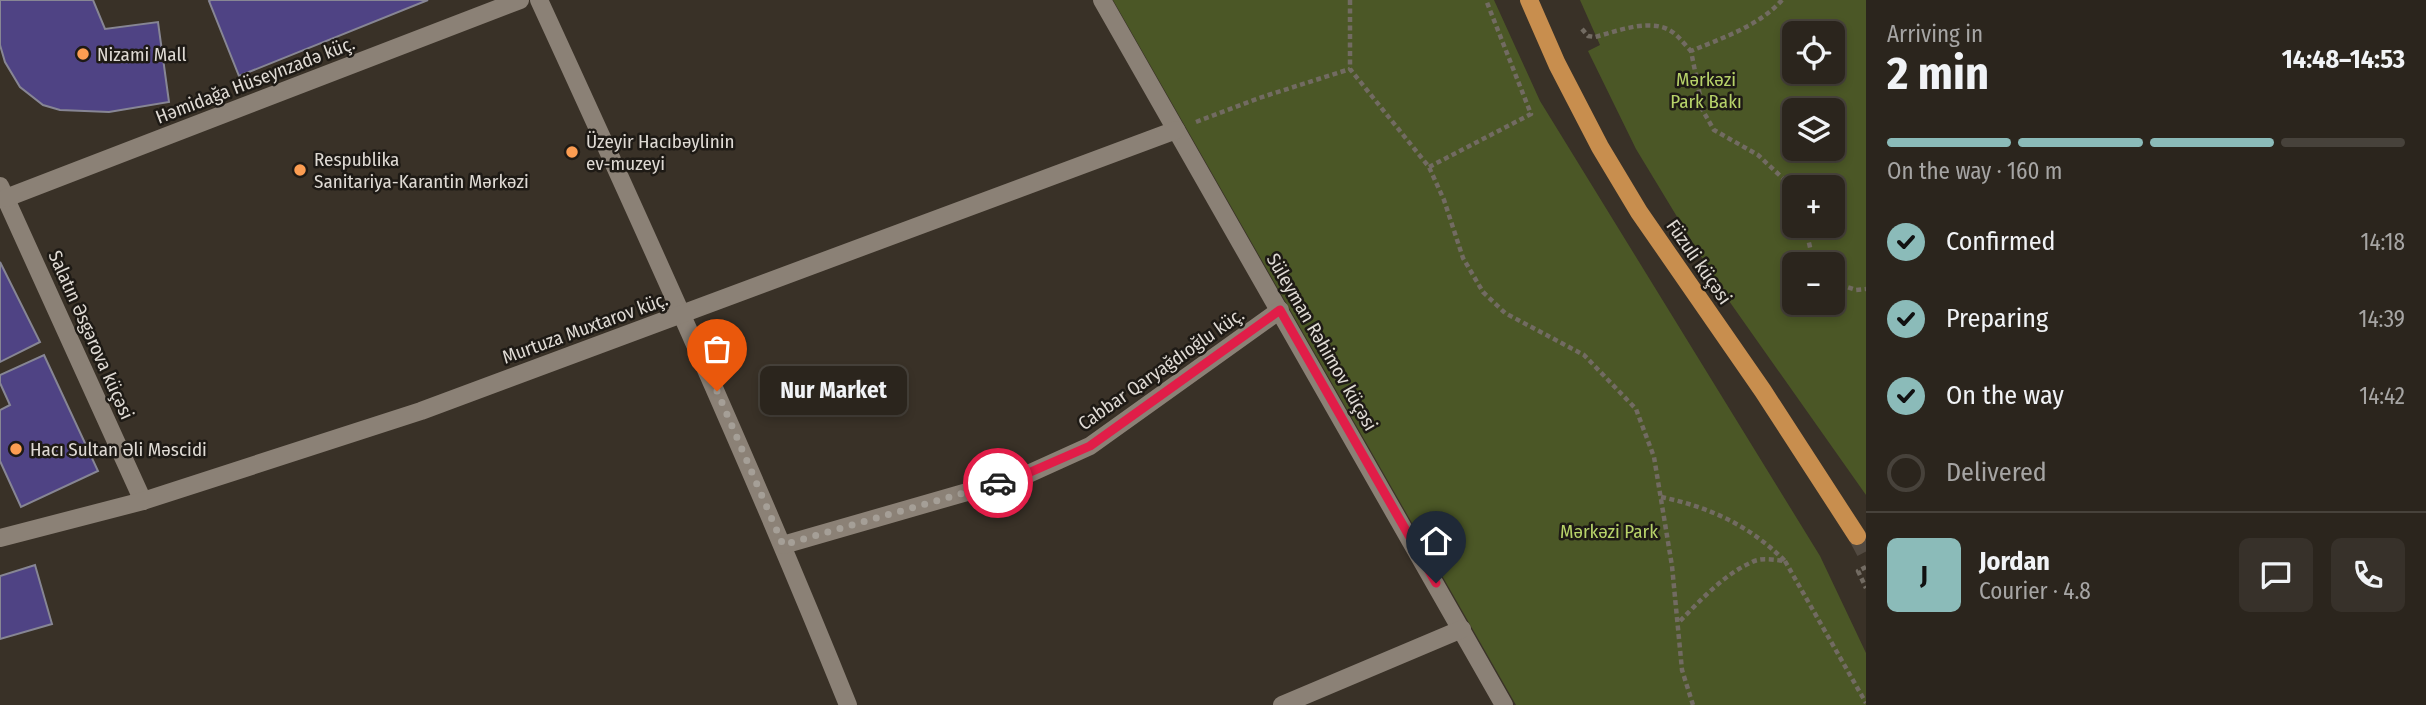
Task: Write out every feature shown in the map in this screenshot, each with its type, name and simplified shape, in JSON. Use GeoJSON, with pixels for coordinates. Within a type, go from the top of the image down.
{"type":"FeatureCollection","features":[{"type":"Feature","properties":{"kind":"main road","name":"Füzuli küçəsi"},"geometry":{"type":"LineString","coordinates":[[1529,0],[1600,147],[1639,212],[1770,401],[1857,536]]}},
{"type":"Feature","properties":{"kind":"street","name":"Həmidağa Hüseynzadə küç."},"geometry":{"type":"LineString","coordinates":[[3,192],[520,0]]}},
{"type":"Feature","properties":{"kind":"street"},"geometry":{"type":"LineString","coordinates":[[539,0],[683,314],[783,545],[848,705]]}},
{"type":"Feature","properties":{"kind":"street","name":"Süleyman Rəhimov küçəsi"},"geometry":{"type":"LineString","coordinates":[[1102,0],[1504,705]]}},
{"type":"Feature","properties":{"kind":"street","name":"Murtuza Muxtarov küç."},"geometry":{"type":"LineString","coordinates":[[0,538],[143,501],[421,411],[1176,130]]}},
{"type":"Feature","properties":{"kind":"street","name":"Salatın Əsgərova küçəsi"},"geometry":{"type":"LineString","coordinates":[[3,192],[143,501]]}},
{"type":"Feature","properties":{"kind":"street","name":"Cabbar Qaryağdıoğlu küç."},"geometry":{"type":"LineString","coordinates":[[783,545],[1026,474],[1090,446],[1280,310]]}},
{"type":"Feature","properties":{"kind":"street"},"geometry":{"type":"LineString","coordinates":[[1282,705],[1462,629]]}},
{"type":"Feature","properties":{"kind":"path"},"geometry":{"type":"LineString","coordinates":[[1350,0],[1350,69],[1429,167],[1444,200],[1463,258],[1483,292],[1505,313],[1584,355],[1636,409],[1654,457],[1678,623],[1682,670],[1693,705]]}},
{"type":"Feature","properties":{"kind":"path"},"geometry":{"type":"LineString","coordinates":[[1429,167],[1531,114],[1486,0]]}},
{"type":"Feature","properties":{"kind":"path"},"geometry":{"type":"LineString","coordinates":[[1691,51],[1746,27],[1774,9],[1782,0]]}},
{"type":"Feature","properties":{"kind":"path"},"geometry":{"type":"LineString","coordinates":[[1582,29],[1588,36],[1595,37],[1642,25],[1659,27],[1674,33],[1691,51],[1703,111],[1714,130],[1758,155],[1782,178]]}},
{"type":"Feature","properties":{"kind":"path"},"geometry":{"type":"LineString","coordinates":[[1176,130],[1259,98],[1350,69]]}},
{"type":"Feature","properties":{"kind":"path"},"geometry":{"type":"LineString","coordinates":[[1845,286],[1856,290],[1866,289]]}},
{"type":"Feature","properties":{"kind":"path"},"geometry":{"type":"LineString","coordinates":[[1661,497],[1690,503],[1744,527],[1785,561],[1866,703]]}},
{"type":"Feature","properties":{"kind":"path"},"geometry":{"type":"LineString","coordinates":[[1678,623],[1706,594],[1753,561],[1785,561]]}},
{"type":"Feature","properties":{"kind":"path"},"geometry":{"type":"LineString","coordinates":[[1866,567],[1858,570],[1866,588]]}},
{"type":"Feature","properties":{"kind":"green space","name":"Mərkəzi Park"},"geometry":{"type":"Polygon","coordinates":[[[1113,0],[1494,0],[1540,101],[1820,556],[1866,653],[1866,705],[1516,705],[1113,0]]]}},
{"type":"Feature","properties":{"kind":"green space","name":"Mərkəzi Park Bakı"},"geometry":{"type":"Polygon","coordinates":[[[1580,0],[1866,0],[1866,495],[1722,291],[1636,149],[1588,51],[1600,45],[1580,0]]]}},
{"type":"Feature","properties":{"kind":"building","name":"Nizami Mall"},"geometry":{"type":"Polygon","coordinates":[[[0,0],[93,0],[105,29],[158,22],[169,102],[109,112],[60,110],[43,105],[20,87],[5,62],[0,45],[0,0]]]}},
{"type":"Feature","properties":{"kind":"building"},"geometry":{"type":"Polygon","coordinates":[[[428,0],[239,76],[209,1],[428,0]]]}},
{"type":"Feature","properties":{"kind":"building"},"geometry":{"type":"Polygon","coordinates":[[[0,262],[40,342],[0,362],[0,262]]]}},
{"type":"Feature","properties":{"kind":"building"},"geometry":{"type":"Polygon","coordinates":[[[44,355],[98,471],[21,507],[0,461],[0,410],[10,405],[0,383],[0,375],[44,355]]]}},
{"type":"Feature","properties":{"kind":"building"},"geometry":{"type":"Polygon","coordinates":[[[35,565],[52,624],[0,639],[0,576],[35,565]]]}},
{"type":"Feature","properties":{"kind":"tunnel"},"geometry":{"type":"LineString","coordinates":[[1857,536],[1866,553]]}},
{"type":"Feature","properties":{"kind":"way so far"},"geometry":{"type":"LineString","coordinates":[[717,391],[783,545],[998,483]]}},
{"type":"Feature","properties":{"kind":"place","name":"Nizami Mall"},"geometry":{"type":"Point","coordinates":[83,54]}},
{"type":"Feature","properties":{"kind":"place","name":"Üzeyir Hacıbəylinin ev-muzeyi"},"geometry":{"type":"Point","coordinates":[572,152]}},
{"type":"Feature","properties":{"kind":"place","name":"Respublika Sanitariya-Karantin Mərkəzi"},"geometry":{"type":"Point","coordinates":[300,170]}},
{"type":"Feature","properties":{"kind":"place","name":"Nur Market"},"geometry":{"type":"Point","coordinates":[717,391]}},
{"type":"Feature","properties":{"kind":"place","name":"Hacı Sultan Əli Məscidi"},"geometry":{"type":"Point","coordinates":[16,449]}},
{"type":"Feature","properties":{"kind":"route"},"geometry":{"type":"LineString","coordinates":[[998,483],[1090,446],[1280,310],[1436,583]]}}]}
